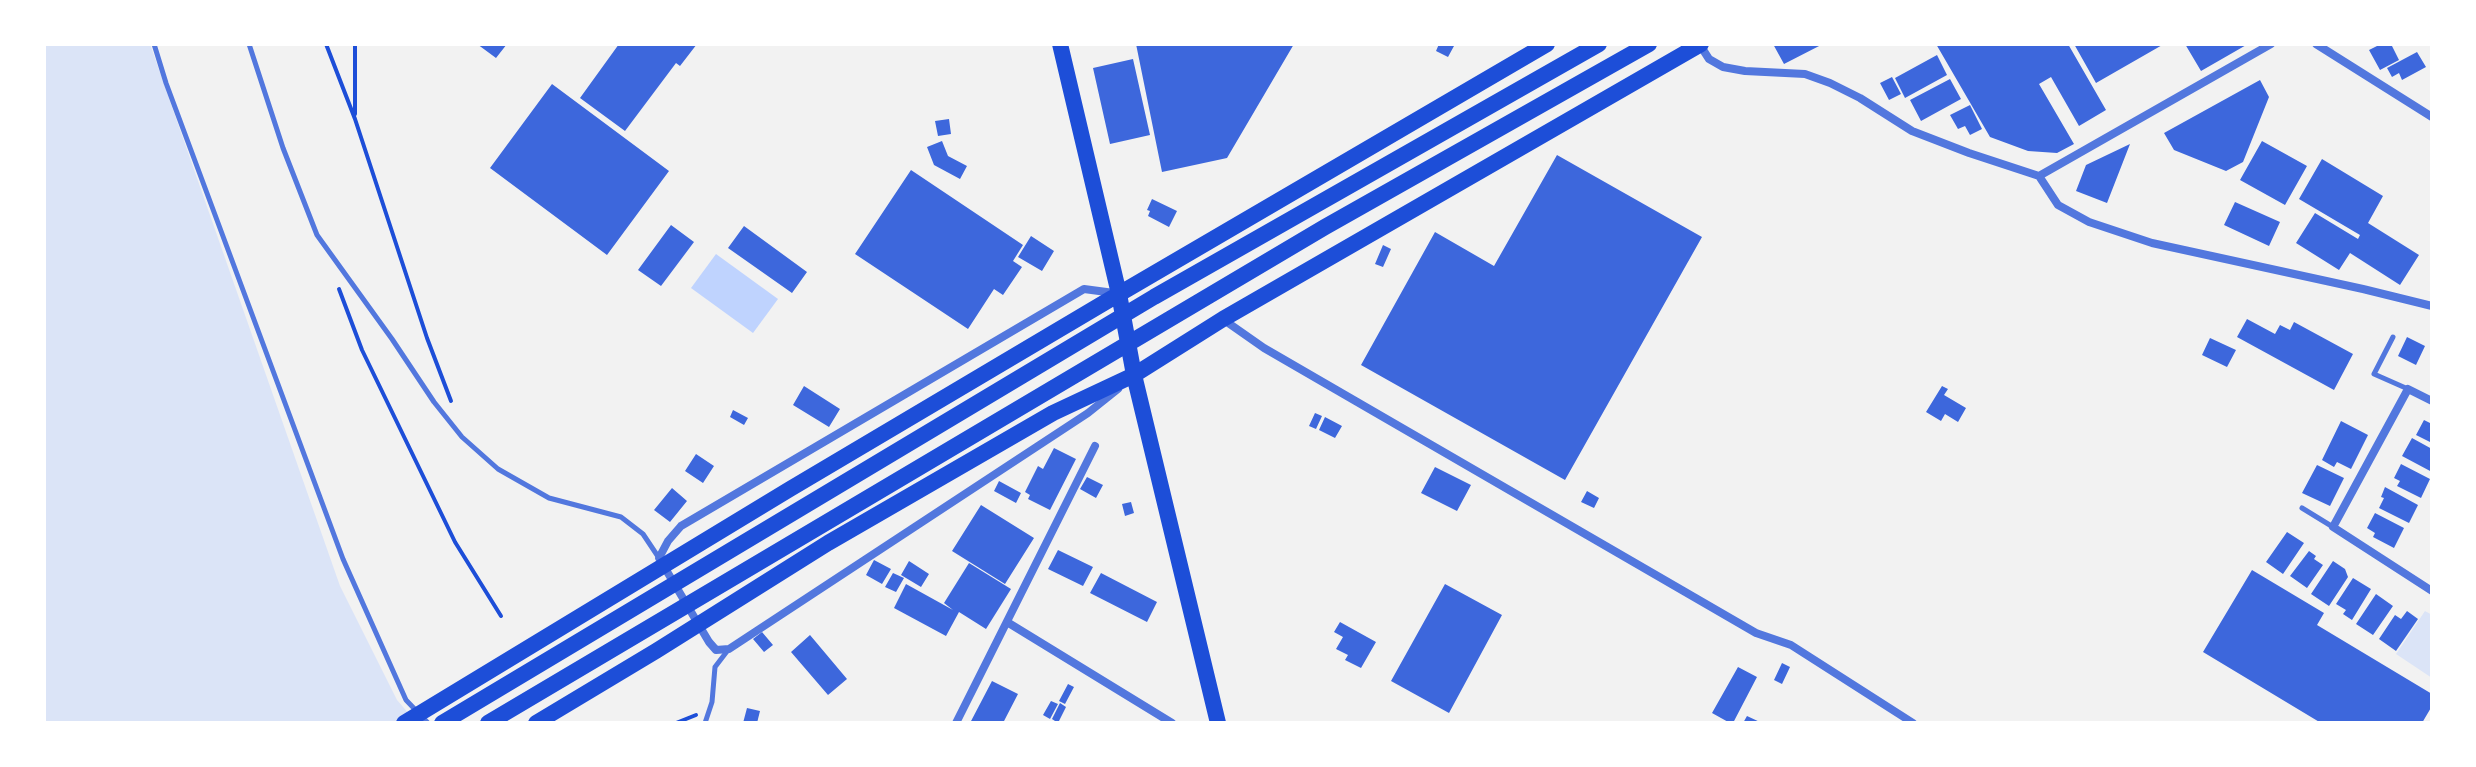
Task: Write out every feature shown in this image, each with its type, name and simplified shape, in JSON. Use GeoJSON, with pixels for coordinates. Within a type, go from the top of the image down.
{"type":"FeatureCollection","features":[{"type":"Feature","properties":{"kind":"main road"},"geometry":{"type":"LineString","coordinates":[[1060,44],[1119,294],[1134,375],[1218,723]]}},
{"type":"Feature","properties":{"kind":"main road"},"geometry":{"type":"LineString","coordinates":[[404,723],[790,489],[1547,44]]}},
{"type":"Feature","properties":{"kind":"main road"},"geometry":{"type":"LineString","coordinates":[[442,723],[1154,297],[1599,44]]}},
{"type":"Feature","properties":{"kind":"main road"},"geometry":{"type":"LineString","coordinates":[[488,723],[1325,227],[1649,44]]}},
{"type":"Feature","properties":{"kind":"main road"},"geometry":{"type":"LineString","coordinates":[[538,722],[828,543],[1053,413],[1134,375],[1223,319],[1701,44]]}},
{"type":"Feature","properties":{"kind":"street"},"geometry":{"type":"LineString","coordinates":[[1701,44],[1709,59],[1723,67],[1805,74],[1860,98],[1912,131],[2039,176],[2058,205],[2089,222],[2152,243],[2432,306]]}},
{"type":"Feature","properties":{"kind":"street"},"geometry":{"type":"LineString","coordinates":[[2039,176],[2271,44]]}},
{"type":"Feature","properties":{"kind":"street"},"geometry":{"type":"LineString","coordinates":[[2316,44],[2432,117]]}},
{"type":"Feature","properties":{"kind":"street"},"geometry":{"type":"LineString","coordinates":[[1119,294],[1084,289],[681,526],[659,558],[709,642],[716,650],[729,649],[1088,413],[1134,375]]}},
{"type":"Feature","properties":{"kind":"street"},"geometry":{"type":"LineString","coordinates":[[1223,319],[1264,348],[1756,633],[1791,645],[1913,723]]}},
{"type":"Feature","properties":{"kind":"street"},"geometry":{"type":"LineString","coordinates":[[2432,401],[2408,389],[2333,527],[2432,591]]}},
{"type":"Feature","properties":{"kind":"street"},"geometry":{"type":"LineString","coordinates":[[956,723],[1095,446]]}},
{"type":"Feature","properties":{"kind":"street"},"geometry":{"type":"LineString","coordinates":[[1007,622],[1172,723]]}},
{"type":"Feature","properties":{"kind":"lane"},"geometry":{"type":"LineString","coordinates":[[154,44],[343,559],[406,700],[428,723]]}},
{"type":"Feature","properties":{"kind":"lane"},"geometry":{"type":"LineString","coordinates":[[249,44],[283,148],[317,235],[434,402],[462,437],[498,469],[549,498],[621,517],[643,534],[659,558]]}},
{"type":"Feature","properties":{"kind":"lane"},"geometry":{"type":"LineString","coordinates":[[2393,337],[2374,374],[2408,389]]}},
{"type":"Feature","properties":{"kind":"lane"},"geometry":{"type":"LineString","coordinates":[[2302,508],[2333,527]]}},
{"type":"Feature","properties":{"kind":"lane"},"geometry":{"type":"LineString","coordinates":[[705,723],[712,702],[715,667],[729,649]]}},
{"type":"Feature","properties":{"kind":"path"},"geometry":{"type":"LineString","coordinates":[[326,44],[355,119],[427,338],[452,402]]}},
{"type":"Feature","properties":{"kind":"path"},"geometry":{"type":"LineString","coordinates":[[355,44],[355,119]]}},
{"type":"Feature","properties":{"kind":"path"},"geometry":{"type":"LineString","coordinates":[[334,276],[362,350],[455,542],[501,616]]}},
{"type":"Feature","properties":{"kind":"shaded area"},"geometry":{"type":"Polygon","coordinates":[[[44,44],[150,44],[340,586],[397,700],[417,723],[44,723],[44,44]]]}},
{"type":"Feature","properties":{"kind":"shaded area"},"geometry":{"type":"Polygon","coordinates":[[[2425,611],[2432,615],[2432,678],[2396,654],[2425,611]]]}},
{"type":"Feature","properties":{"kind":"water"},"geometry":{"type":"Polygon","coordinates":[[[716,254],[778,299],[753,333],[691,288],[716,254]]]}},
{"type":"Feature","properties":{"kind":"building"},"geometry":{"type":"Polygon","coordinates":[[[477,44],[507,44],[496,58],[477,44]]]}},
{"type":"Feature","properties":{"kind":"building"},"geometry":{"type":"Polygon","coordinates":[[[619,44],[697,44],[680,66],[676,63],[625,131],[580,98],[619,44]]]}},
{"type":"Feature","properties":{"kind":"building"},"geometry":{"type":"Polygon","coordinates":[[[1136,44],[1294,44],[1227,158],[1162,172],[1136,44]]]}},
{"type":"Feature","properties":{"kind":"building"},"geometry":{"type":"Polygon","coordinates":[[[1439,44],[1454,46],[1448,57],[1436,51],[1439,44]]]}},
{"type":"Feature","properties":{"kind":"building"},"geometry":{"type":"Polygon","coordinates":[[[1773,44],[1823,44],[1784,64],[1773,44]]]}},
{"type":"Feature","properties":{"kind":"building"},"geometry":{"type":"Polygon","coordinates":[[[1936,44],[2068,44],[2106,110],[2079,126],[2051,77],[2039,84],[2074,144],[2057,153],[2028,151],[1990,137],[1936,44]]]}},
{"type":"Feature","properties":{"kind":"building"},"geometry":{"type":"Polygon","coordinates":[[[2074,44],[2164,44],[2096,83],[2074,44]]]}},
{"type":"Feature","properties":{"kind":"building"},"geometry":{"type":"Polygon","coordinates":[[[2185,44],[2248,44],[2201,71],[2185,44]]]}},
{"type":"Feature","properties":{"kind":"building"},"geometry":{"type":"Polygon","coordinates":[[[2381,44],[2391,44],[2399,60],[2380,70],[2369,50],[2381,44]]]}},
{"type":"Feature","properties":{"kind":"building"},"geometry":{"type":"Polygon","coordinates":[[[2417,52],[2426,67],[2402,80],[2399,73],[2392,77],[2387,68],[2417,52]]]}},
{"type":"Feature","properties":{"kind":"building"},"geometry":{"type":"Polygon","coordinates":[[[1937,55],[1947,75],[1905,98],[1895,78],[1937,55]]]}},
{"type":"Feature","properties":{"kind":"building"},"geometry":{"type":"Polygon","coordinates":[[[1133,59],[1150,135],[1110,144],[1093,68],[1133,59]]]}},
{"type":"Feature","properties":{"kind":"building"},"geometry":{"type":"Polygon","coordinates":[[[1892,77],[1901,94],[1889,100],[1880,83],[1892,77]]]}},
{"type":"Feature","properties":{"kind":"building"},"geometry":{"type":"Polygon","coordinates":[[[1950,79],[1961,99],[1921,121],[1910,100],[1950,79]]]}},
{"type":"Feature","properties":{"kind":"building"},"geometry":{"type":"Polygon","coordinates":[[[2260,80],[2269,97],[2243,162],[2226,171],[2174,150],[2164,133],[2260,80]]]}},
{"type":"Feature","properties":{"kind":"building"},"geometry":{"type":"Polygon","coordinates":[[[552,84],[669,171],[607,255],[490,168],[552,84]]]}},
{"type":"Feature","properties":{"kind":"building"},"geometry":{"type":"Polygon","coordinates":[[[1970,105],[1982,129],[1970,135],[1965,126],[1958,129],[1950,115],[1970,105]]]}},
{"type":"Feature","properties":{"kind":"building"},"geometry":{"type":"Polygon","coordinates":[[[949,119],[951,134],[938,136],[935,121],[949,119]]]}},
{"type":"Feature","properties":{"kind":"building"},"geometry":{"type":"Polygon","coordinates":[[[942,141],[948,156],[967,166],[960,179],[934,165],[927,147],[942,141]]]}},
{"type":"Feature","properties":{"kind":"building"},"geometry":{"type":"Polygon","coordinates":[[[2262,141],[2307,166],[2285,205],[2240,180],[2262,141]]]}},
{"type":"Feature","properties":{"kind":"building"},"geometry":{"type":"Polygon","coordinates":[[[2130,144],[2107,203],[2076,191],[2086,165],[2130,144]]]}},
{"type":"Feature","properties":{"kind":"building"},"geometry":{"type":"Polygon","coordinates":[[[1557,155],[1702,237],[1565,480],[1361,365],[1435,232],[1494,266],[1557,155]]]}},
{"type":"Feature","properties":{"kind":"building"},"geometry":{"type":"Polygon","coordinates":[[[2322,159],[2383,196],[2368,223],[2419,255],[2400,285],[2350,253],[2339,270],[2296,243],[2315,213],[2358,239],[2360,235],[2299,199],[2322,159]]]}},
{"type":"Feature","properties":{"kind":"building"},"geometry":{"type":"Polygon","coordinates":[[[911,170],[1023,245],[1013,261],[1022,267],[1003,295],[994,289],[968,329],[855,254],[911,170]]]}},
{"type":"Feature","properties":{"kind":"building"},"geometry":{"type":"Polygon","coordinates":[[[1152,199],[1177,211],[1169,227],[1148,216],[1152,199]]]}},
{"type":"Feature","properties":{"kind":"building"},"geometry":{"type":"Polygon","coordinates":[[[2235,202],[2280,222],[2269,246],[2224,225],[2235,202]]]}},
{"type":"Feature","properties":{"kind":"building"},"geometry":{"type":"Polygon","coordinates":[[[671,225],[694,242],[661,286],[638,270],[671,225]]]}},
{"type":"Feature","properties":{"kind":"building"},"geometry":{"type":"Polygon","coordinates":[[[744,226],[807,272],[792,293],[728,248],[744,226]]]}},
{"type":"Feature","properties":{"kind":"building"},"geometry":{"type":"Polygon","coordinates":[[[1031,236],[1054,251],[1042,271],[1018,257],[1031,236]]]}},
{"type":"Feature","properties":{"kind":"building"},"geometry":{"type":"Polygon","coordinates":[[[1383,245],[1391,249],[1383,267],[1375,264],[1383,245]]]}},
{"type":"Feature","properties":{"kind":"building"},"geometry":{"type":"Polygon","coordinates":[[[2247,319],[2275,334],[2280,325],[2290,330],[2294,322],[2353,354],[2334,390],[2237,337],[2247,319]]]}},
{"type":"Feature","properties":{"kind":"building"},"geometry":{"type":"Polygon","coordinates":[[[2407,337],[2425,346],[2416,365],[2398,356],[2407,337]]]}},
{"type":"Feature","properties":{"kind":"building"},"geometry":{"type":"Polygon","coordinates":[[[2210,338],[2236,350],[2227,367],[2202,355],[2210,338]]]}},
{"type":"Feature","properties":{"kind":"building"},"geometry":{"type":"Polygon","coordinates":[[[804,386],[840,409],[829,427],[793,405],[804,386]]]}},
{"type":"Feature","properties":{"kind":"building"},"geometry":{"type":"Polygon","coordinates":[[[1942,386],[1948,389],[1944,395],[1966,408],[1958,422],[1945,414],[1941,421],[1926,412],[1942,386]]]}},
{"type":"Feature","properties":{"kind":"building"},"geometry":{"type":"Polygon","coordinates":[[[733,410],[748,418],[744,425],[730,417],[733,410]]]}},
{"type":"Feature","properties":{"kind":"building"},"geometry":{"type":"Polygon","coordinates":[[[1315,413],[1322,416],[1316,429],[1309,426],[1315,413]]]}},
{"type":"Feature","properties":{"kind":"building"},"geometry":{"type":"Polygon","coordinates":[[[1325,417],[1342,426],[1335,438],[1319,430],[1325,417]]]}},
{"type":"Feature","properties":{"kind":"building"},"geometry":{"type":"Polygon","coordinates":[[[2424,420],[2432,424],[2432,443],[2416,435],[2424,420]]]}},
{"type":"Feature","properties":{"kind":"building"},"geometry":{"type":"Polygon","coordinates":[[[2341,421],[2368,435],[2351,469],[2337,462],[2334,467],[2322,460],[2341,421]]]}},
{"type":"Feature","properties":{"kind":"building"},"geometry":{"type":"Polygon","coordinates":[[[2412,438],[2432,449],[2432,472],[2402,456],[2412,438]]]}},
{"type":"Feature","properties":{"kind":"building"},"geometry":{"type":"Polygon","coordinates":[[[1054,448],[1076,459],[1050,510],[1028,499],[1030,495],[1025,492],[1038,466],[1043,469],[1054,448]]]}},
{"type":"Feature","properties":{"kind":"building"},"geometry":{"type":"Polygon","coordinates":[[[696,454],[714,466],[703,483],[685,471],[696,454]]]}},
{"type":"Feature","properties":{"kind":"building"},"geometry":{"type":"Polygon","coordinates":[[[2401,464],[2430,479],[2421,498],[2397,486],[2400,481],[2394,478],[2401,464]]]}},
{"type":"Feature","properties":{"kind":"building"},"geometry":{"type":"Polygon","coordinates":[[[2317,465],[2344,478],[2330,506],[2302,493],[2317,465]]]}},
{"type":"Feature","properties":{"kind":"building"},"geometry":{"type":"Polygon","coordinates":[[[1435,467],[1471,485],[1457,511],[1421,493],[1435,467]]]}},
{"type":"Feature","properties":{"kind":"building"},"geometry":{"type":"Polygon","coordinates":[[[1087,477],[1103,485],[1096,498],[1080,489],[1087,477]]]}},
{"type":"Feature","properties":{"kind":"building"},"geometry":{"type":"Polygon","coordinates":[[[999,481],[1021,493],[1016,503],[994,491],[999,481]]]}},
{"type":"Feature","properties":{"kind":"building"},"geometry":{"type":"Polygon","coordinates":[[[2385,487],[2418,505],[2409,523],[2379,508],[2385,487]]]}},
{"type":"Feature","properties":{"kind":"building"},"geometry":{"type":"Polygon","coordinates":[[[672,488],[687,501],[670,522],[654,510],[672,488]]]}},
{"type":"Feature","properties":{"kind":"building"},"geometry":{"type":"Polygon","coordinates":[[[1587,491],[1599,498],[1594,508],[1581,502],[1587,491]]]}},
{"type":"Feature","properties":{"kind":"building"},"geometry":{"type":"Polygon","coordinates":[[[1131,502],[1134,513],[1125,516],[1122,504],[1131,502]]]}},
{"type":"Feature","properties":{"kind":"building"},"geometry":{"type":"Polygon","coordinates":[[[981,505],[1034,538],[1005,584],[952,551],[981,505]]]}},
{"type":"Feature","properties":{"kind":"building"},"geometry":{"type":"Polygon","coordinates":[[[2375,513],[2404,528],[2394,548],[2373,537],[2375,533],[2367,528],[2375,513]]]}},
{"type":"Feature","properties":{"kind":"building"},"geometry":{"type":"Polygon","coordinates":[[[2287,532],[2304,543],[2283,574],[2266,562],[2287,532]]]}},
{"type":"Feature","properties":{"kind":"building"},"geometry":{"type":"Polygon","coordinates":[[[1058,550],[1093,567],[1083,586],[1048,569],[1058,550]]]}},
{"type":"Feature","properties":{"kind":"building"},"geometry":{"type":"Polygon","coordinates":[[[2309,551],[2323,565],[2307,588],[2290,576],[2309,551]]]}},
{"type":"Feature","properties":{"kind":"building"},"geometry":{"type":"Polygon","coordinates":[[[874,560],[891,569],[882,584],[866,575],[874,560]]]}},
{"type":"Feature","properties":{"kind":"building"},"geometry":{"type":"Polygon","coordinates":[[[909,561],[929,574],[921,587],[901,575],[909,561]]]}},
{"type":"Feature","properties":{"kind":"building"},"geometry":{"type":"Polygon","coordinates":[[[2333,561],[2345,569],[2348,577],[2329,606],[2311,594],[2333,561]]]}},
{"type":"Feature","properties":{"kind":"building"},"geometry":{"type":"Polygon","coordinates":[[[969,563],[1011,589],[986,629],[959,612],[946,636],[894,608],[906,584],[953,610],[944,603],[969,563]]]}},
{"type":"Feature","properties":{"kind":"building"},"geometry":{"type":"Polygon","coordinates":[[[2252,570],[2324,613],[2317,625],[2432,694],[2432,706],[2422,723],[2321,723],[2203,652],[2252,570]]]}},
{"type":"Feature","properties":{"kind":"building"},"geometry":{"type":"Polygon","coordinates":[[[893,573],[904,578],[896,592],[885,587],[893,573]]]}},
{"type":"Feature","properties":{"kind":"building"},"geometry":{"type":"Polygon","coordinates":[[[1101,573],[1157,602],[1147,622],[1090,593],[1101,573]]]}},
{"type":"Feature","properties":{"kind":"building"},"geometry":{"type":"Polygon","coordinates":[[[2353,578],[2371,589],[2352,620],[2343,614],[2346,610],[2336,604],[2353,578]]]}},
{"type":"Feature","properties":{"kind":"building"},"geometry":{"type":"Polygon","coordinates":[[[1445,584],[1502,615],[1449,713],[1391,681],[1445,584]]]}},
{"type":"Feature","properties":{"kind":"building"},"geometry":{"type":"Polygon","coordinates":[[[2376,594],[2393,606],[2373,635],[2356,624],[2376,594]]]}},
{"type":"Feature","properties":{"kind":"building"},"geometry":{"type":"Polygon","coordinates":[[[2407,611],[2418,619],[2396,651],[2379,639],[2395,615],[2401,619],[2407,611]]]}},
{"type":"Feature","properties":{"kind":"building"},"geometry":{"type":"Polygon","coordinates":[[[1340,622],[1376,642],[1361,668],[1345,660],[1348,655],[1336,649],[1343,637],[1334,632],[1340,622]]]}},
{"type":"Feature","properties":{"kind":"building"},"geometry":{"type":"Polygon","coordinates":[[[762,632],[773,645],[764,652],[753,639],[762,632]]]}},
{"type":"Feature","properties":{"kind":"building"},"geometry":{"type":"Polygon","coordinates":[[[810,635],[847,679],[828,695],[791,652],[810,635]]]}},
{"type":"Feature","properties":{"kind":"building"},"geometry":{"type":"Polygon","coordinates":[[[1782,663],[1790,667],[1782,684],[1774,680],[1782,663]]]}},
{"type":"Feature","properties":{"kind":"building"},"geometry":{"type":"Polygon","coordinates":[[[1738,667],[1757,677],[1733,723],[1730,723],[1712,713],[1738,667]]]}},
{"type":"Feature","properties":{"kind":"building"},"geometry":{"type":"Polygon","coordinates":[[[992,681],[1018,694],[1003,723],[970,723],[992,681]]]}},
{"type":"Feature","properties":{"kind":"building"},"geometry":{"type":"Polygon","coordinates":[[[1068,684],[1074,687],[1065,704],[1059,701],[1068,684]]]}},
{"type":"Feature","properties":{"kind":"building"},"geometry":{"type":"Polygon","coordinates":[[[1051,701],[1058,704],[1050,719],[1043,715],[1051,701]]]}},
{"type":"Feature","properties":{"kind":"building"},"geometry":{"type":"Polygon","coordinates":[[[1060,703],[1066,707],[1058,723],[1052,719],[1060,703]]]}},
{"type":"Feature","properties":{"kind":"building"},"geometry":{"type":"Polygon","coordinates":[[[747,708],[760,711],[757,723],[743,723],[747,708]]]}},
{"type":"Feature","properties":{"kind":"building"},"geometry":{"type":"Polygon","coordinates":[[[1747,716],[1762,723],[1743,723],[1747,716]]]}}]}
